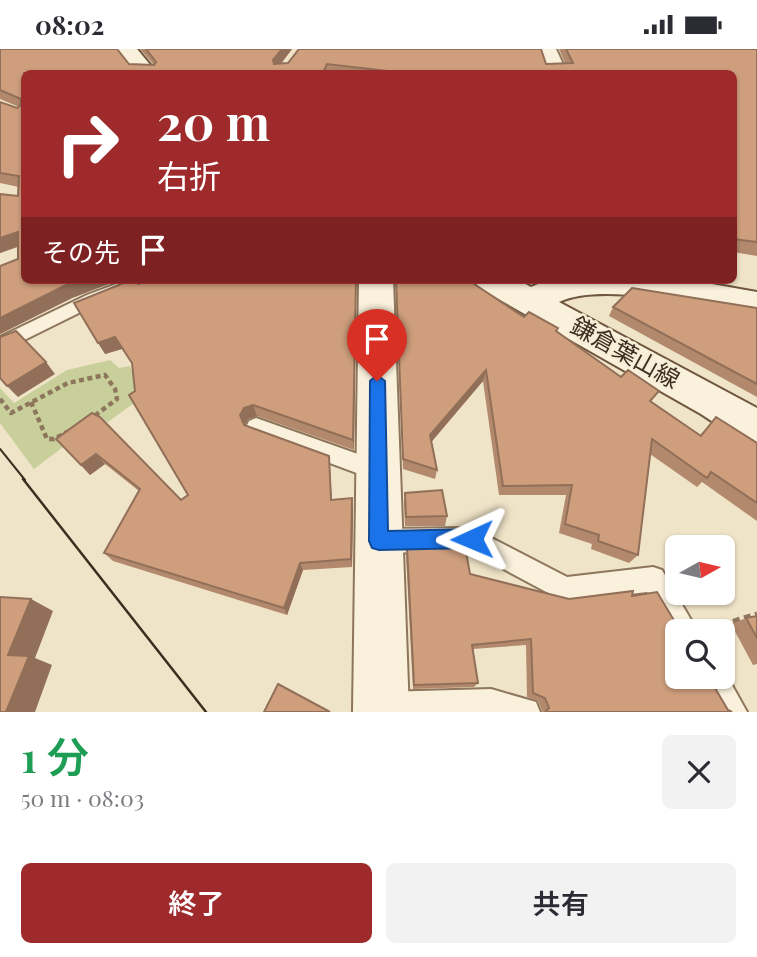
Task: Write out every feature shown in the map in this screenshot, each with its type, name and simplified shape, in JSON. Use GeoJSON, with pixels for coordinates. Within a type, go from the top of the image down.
{"type":"FeatureCollection","features":[{"type":"Feature","properties":{"kind":"street"},"geometry":{"type":"LineString","coordinates":[[126,49],[144,70]]}},
{"type":"Feature","properties":{"kind":"street"},"geometry":{"type":"LineString","coordinates":[[546,49],[555,70]]}},
{"type":"Feature","properties":{"kind":"street"},"geometry":{"type":"LineString","coordinates":[[376,284],[381,709]]}},
{"type":"Feature","properties":{"kind":"street","name":"鎌倉葉山線"},"geometry":{"type":"LineString","coordinates":[[507,284],[532,290],[757,429]]}},
{"type":"Feature","properties":{"kind":"street"},"geometry":{"type":"LineString","coordinates":[[532,290],[605,284],[673,289],[757,304]]}},
{"type":"Feature","properties":{"kind":"lane"},"geometry":{"type":"LineString","coordinates":[[0,345],[93,299],[133,284]]}},
{"type":"Feature","properties":{"kind":"lane"},"geometry":{"type":"LineString","coordinates":[[256,427],[378,471]]}},
{"type":"Feature","properties":{"kind":"lane"},"geometry":{"type":"LineString","coordinates":[[379,541],[472,539],[565,590],[653,579],[677,619]]}},
{"type":"Feature","properties":{"kind":"lane"},"geometry":{"type":"LineString","coordinates":[[719,689],[733,712]]}},
{"type":"Feature","properties":{"kind":"lane"},"geometry":{"type":"LineString","coordinates":[[381,709],[491,703],[526,712]]}},
{"type":"Feature","properties":{"kind":"path"},"geometry":{"type":"LineString","coordinates":[[0,400],[11,413],[69,383],[94,375],[105,375],[115,389],[117,399],[86,421]]}},
{"type":"Feature","properties":{"kind":"path"},"geometry":{"type":"LineString","coordinates":[[31,402],[47,439],[54,439],[75,427]]}},
{"type":"Feature","properties":{"kind":"path"},"geometry":{"type":"LineString","coordinates":[[735,621],[757,614]]}},
{"type":"Feature","properties":{"kind":"green space"},"geometry":{"type":"Polygon","coordinates":[[[110,360],[119,368],[130,366],[141,398],[108,422],[100,419],[34,469],[0,423],[0,388],[14,403],[67,370],[110,360]]]}},
{"type":"Feature","properties":{"kind":"building"},"geometry":{"type":"Polygon","coordinates":[[[0,49],[117,49],[129,64],[154,65],[156,62],[146,49],[282,49],[273,60],[274,64],[288,63],[299,49],[541,49],[546,64],[573,63],[566,49],[757,49],[757,242],[737,240],[737,70],[379,70],[327,64],[324,70],[21,70],[21,99],[0,90],[0,49]]]}},
{"type":"Feature","properties":{"kind":"building"},"geometry":{"type":"Polygon","coordinates":[[[0,102],[17,108],[21,105],[21,284],[69,284],[0,318],[0,266],[18,259],[18,232],[0,238],[0,194],[18,196],[19,176],[0,173],[0,102]]]}},
{"type":"Feature","properties":{"kind":"building"},"geometry":{"type":"Polygon","coordinates":[[[121,284],[356,284],[353,440],[253,405],[244,408],[240,415],[244,425],[329,456],[331,500],[352,498],[351,559],[300,563],[284,608],[104,553],[140,489],[96,454],[81,465],[56,439],[92,413],[100,417],[181,500],[188,495],[129,395],[135,391],[132,363],[115,337],[98,343],[74,303],[121,284]]]}},
{"type":"Feature","properties":{"kind":"building"},"geometry":{"type":"Polygon","coordinates":[[[396,284],[474,284],[524,317],[529,312],[558,328],[556,331],[621,377],[628,370],[659,391],[650,401],[701,436],[716,417],[757,443],[757,503],[711,472],[707,478],[652,439],[638,555],[598,541],[599,535],[565,524],[572,485],[503,486],[486,370],[430,435],[437,470],[403,459],[396,284]]]}},
{"type":"Feature","properties":{"kind":"building"},"geometry":{"type":"Polygon","coordinates":[[[632,288],[757,308],[757,384],[613,307],[632,288]]]}},
{"type":"Feature","properties":{"kind":"building"},"geometry":{"type":"Polygon","coordinates":[[[16,331],[46,362],[7,386],[0,378],[0,337],[16,331]]]}},
{"type":"Feature","properties":{"kind":"building"},"geometry":{"type":"Polygon","coordinates":[[[442,490],[447,516],[406,517],[405,493],[442,490]]]}},
{"type":"Feature","properties":{"kind":"building"},"geometry":{"type":"Polygon","coordinates":[[[465,546],[470,574],[569,599],[633,591],[632,596],[657,592],[673,619],[665,619],[665,689],[716,689],[732,712],[545,712],[549,708],[545,698],[533,693],[531,639],[472,645],[478,683],[414,685],[407,547],[465,546]]]}},
{"type":"Feature","properties":{"kind":"building"},"geometry":{"type":"Polygon","coordinates":[[[0,597],[31,599],[8,655],[29,656],[6,712],[0,712],[0,597]]]}},
{"type":"Feature","properties":{"kind":"building"},"geometry":{"type":"Polygon","coordinates":[[[757,616],[757,638],[746,618],[757,616]]]}},
{"type":"Feature","properties":{"kind":"building"},"geometry":{"type":"Polygon","coordinates":[[[278,684],[330,712],[264,712],[278,684]]]}},
{"type":"Feature","properties":{"kind":"tram line"},"geometry":{"type":"LineString","coordinates":[[0,449],[25,480]]}},
{"type":"Feature","properties":{"kind":"tram line"},"geometry":{"type":"LineString","coordinates":[[23,479],[206,712]]}},
{"type":"Feature","properties":{"kind":"route"},"geometry":{"type":"LineString","coordinates":[[377,381],[379,541],[472,539]]}}]}
